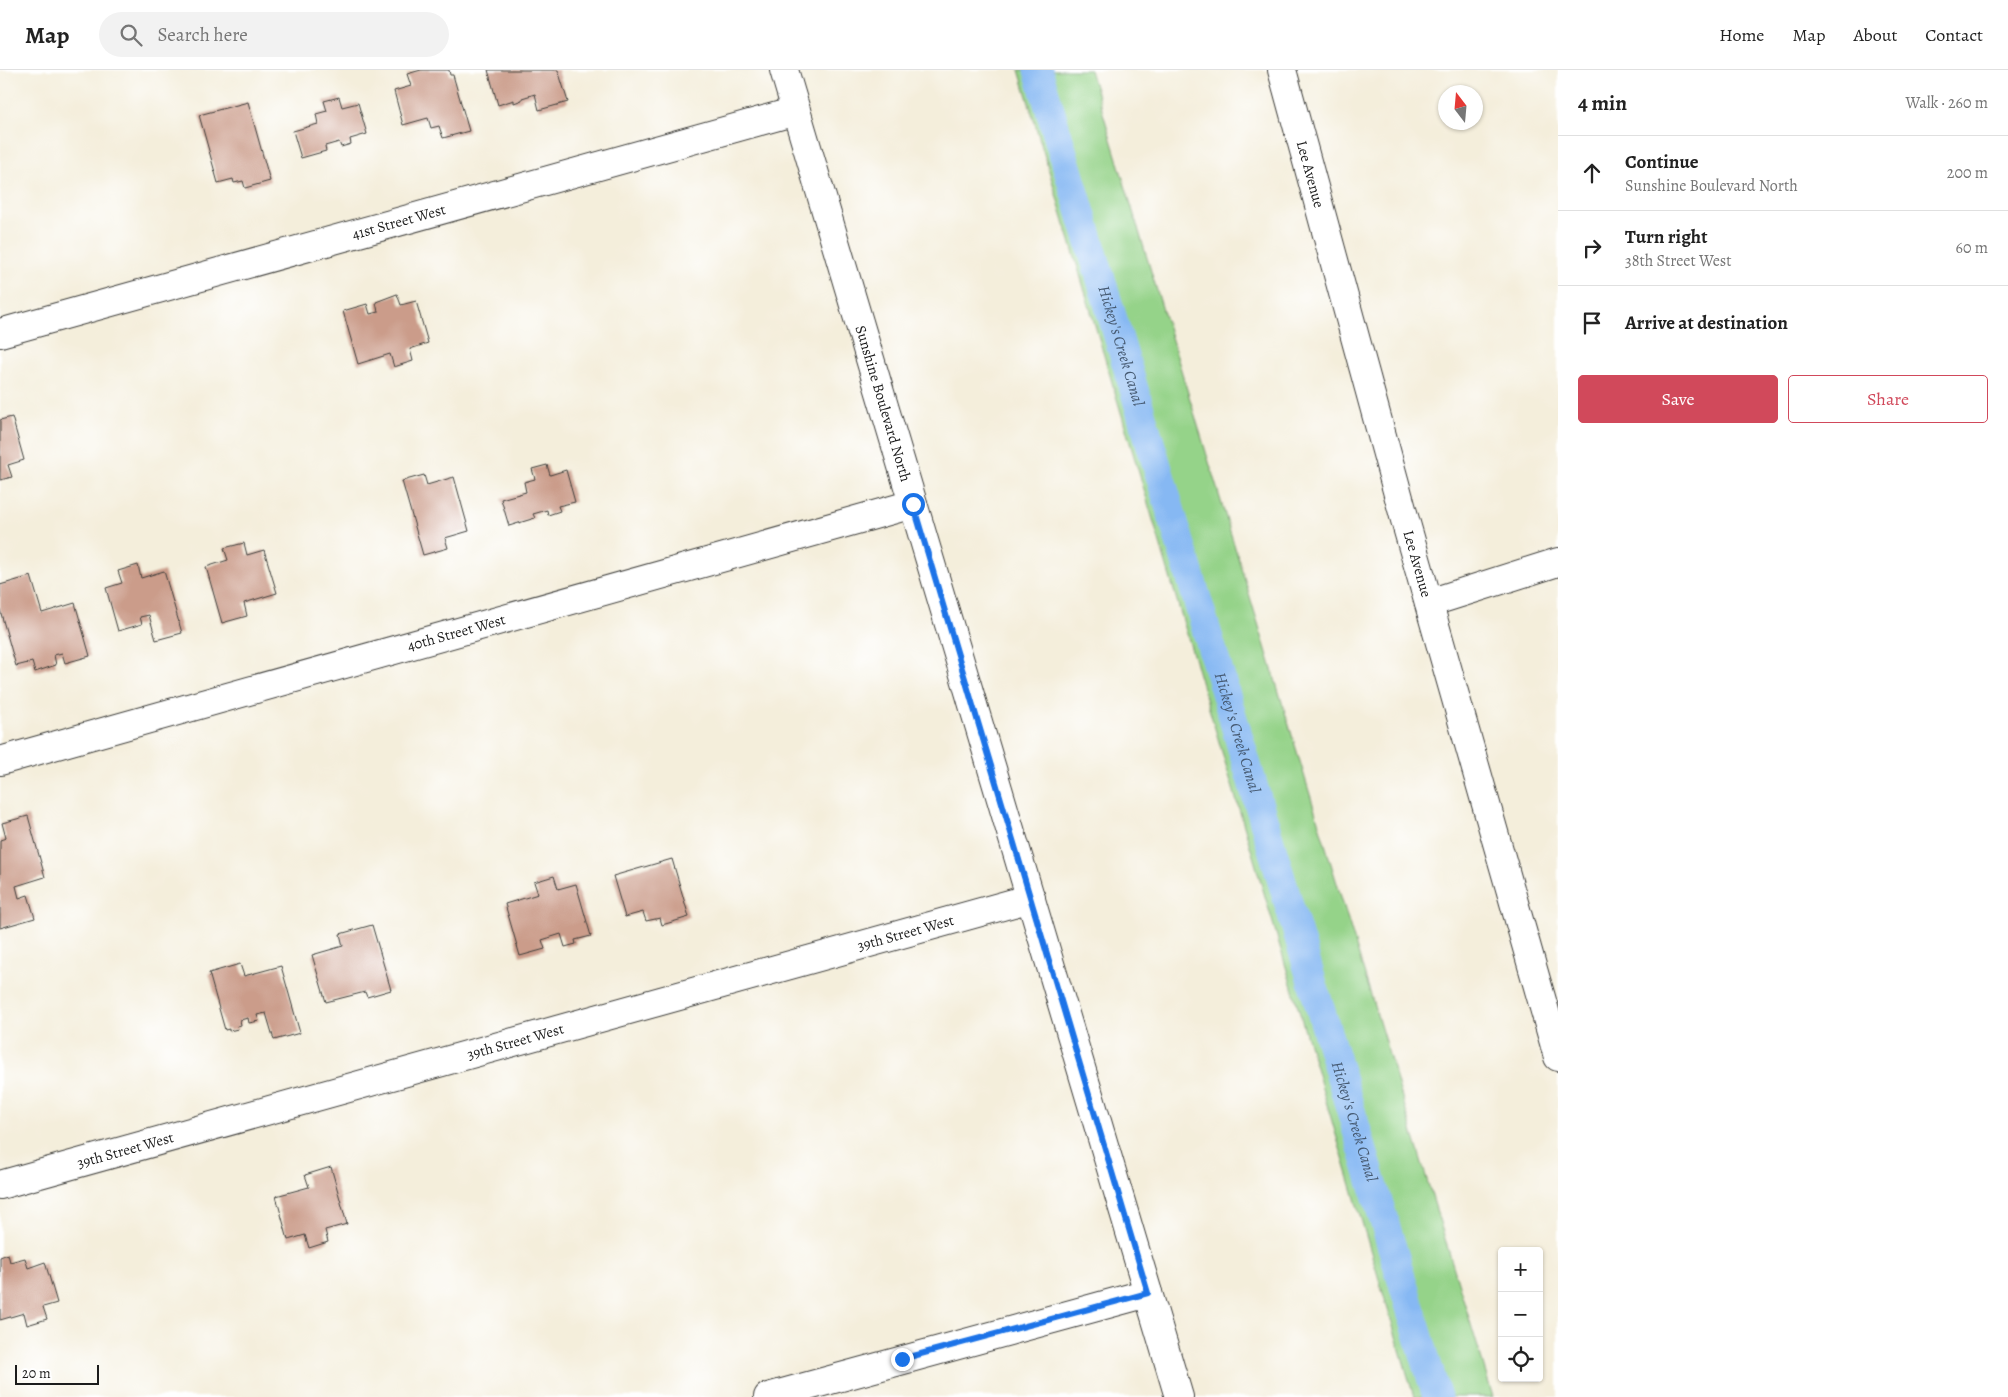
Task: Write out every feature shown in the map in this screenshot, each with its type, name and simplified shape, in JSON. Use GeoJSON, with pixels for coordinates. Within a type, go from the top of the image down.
{"type":"FeatureCollection","features":[{"type":"Feature","properties":{"kind":"street","name":"Sunshine Boulevard North"},"geometry":{"type":"LineString","coordinates":[[784,70],[1180,1397]]}},
{"type":"Feature","properties":{"kind":"street","name":"Lee Avenue"},"geometry":{"type":"LineString","coordinates":[[1282,70],[1429,603],[1558,1057]]}},
{"type":"Feature","properties":{"kind":"street","name":"41st Street West"},"geometry":{"type":"LineString","coordinates":[[0,333],[796,111]]}},
{"type":"Feature","properties":{"kind":"street","name":"40th Street West"},"geometry":{"type":"LineString","coordinates":[[0,761],[913,504]]}},
{"type":"Feature","properties":{"kind":"street"},"geometry":{"type":"LineString","coordinates":[[1429,603],[1558,562]]}},
{"type":"Feature","properties":{"kind":"street","name":"39th Street West"},"geometry":{"type":"LineString","coordinates":[[0,1185],[1031,898]]}},
{"type":"Feature","properties":{"kind":"street"},"geometry":{"type":"LineString","coordinates":[[768,1397],[1148,1293]]}},
{"type":"Feature","properties":{"kind":"green space"},"geometry":{"type":"Polygon","coordinates":[[[1019,70],[1090,70],[1493,1397],[1414,1397],[1019,70]]]}},
{"type":"Feature","properties":{"kind":"building"},"geometry":{"type":"Polygon","coordinates":[[[421,70],[449,70],[450,75],[453,75],[469,131],[443,138],[439,126],[431,128],[428,118],[403,125],[394,91],[411,86],[407,74],[421,70]]]}},
{"type":"Feature","properties":{"kind":"building"},"geometry":{"type":"Polygon","coordinates":[[[488,70],[558,70],[568,102],[539,110],[535,94],[514,103],[514,100],[498,105],[488,70]]]}},
{"type":"Feature","properties":{"kind":"building"},"geometry":{"type":"Polygon","coordinates":[[[339,97],[342,107],[358,103],[367,134],[350,139],[351,144],[341,147],[339,142],[325,146],[326,151],[301,158],[293,131],[318,124],[316,114],[327,111],[324,101],[339,97]]]}},
{"type":"Feature","properties":{"kind":"building"},"geometry":{"type":"Polygon","coordinates":[[[248,102],[270,181],[245,188],[243,181],[234,183],[233,179],[218,183],[199,115],[248,102]]]}},
{"type":"Feature","properties":{"kind":"building"},"geometry":{"type":"Polygon","coordinates":[[[397,294],[401,305],[416,301],[428,343],[410,349],[413,361],[394,367],[390,354],[358,364],[343,311],[367,304],[370,314],[378,312],[376,302],[397,294]]]}},
{"type":"Feature","properties":{"kind":"building"},"geometry":{"type":"Polygon","coordinates":[[[12,417],[24,460],[8,465],[12,477],[0,480],[0,420],[12,417]]]}},
{"type":"Feature","properties":{"kind":"building"},"geometry":{"type":"Polygon","coordinates":[[[547,465],[550,475],[566,470],[575,502],[558,506],[560,511],[548,515],[547,510],[533,514],[535,518],[509,526],[501,499],[526,492],[524,482],[535,479],[532,469],[547,465]]]}},
{"type":"Feature","properties":{"kind":"building"},"geometry":{"type":"Polygon","coordinates":[[[424,475],[427,485],[454,477],[469,531],[445,538],[448,548],[423,555],[402,481],[424,475]]]}},
{"type":"Feature","properties":{"kind":"building"},"geometry":{"type":"Polygon","coordinates":[[[244,543],[247,555],[264,550],[277,593],[244,603],[247,616],[222,623],[206,567],[228,560],[224,548],[244,543]]]}},
{"type":"Feature","properties":{"kind":"building"},"geometry":{"type":"Polygon","coordinates":[[[138,565],[141,578],[164,571],[182,633],[156,640],[149,615],[140,617],[142,624],[118,631],[106,588],[122,583],[118,571],[138,565]]]}},
{"type":"Feature","properties":{"kind":"building"},"geometry":{"type":"Polygon","coordinates":[[[31,576],[42,613],[75,603],[90,656],[65,663],[62,653],[54,655],[56,665],[35,672],[32,662],[16,666],[0,610],[0,585],[31,576]]]}},
{"type":"Feature","properties":{"kind":"building"},"geometry":{"type":"Polygon","coordinates":[[[28,816],[45,877],[16,886],[19,898],[28,895],[35,918],[0,928],[0,840],[6,838],[2,823],[28,816]]]}},
{"type":"Feature","properties":{"kind":"building"},"geometry":{"type":"Polygon","coordinates":[[[672,859],[689,917],[662,925],[660,918],[646,921],[643,912],[625,917],[613,876],[672,859]]]}},
{"type":"Feature","properties":{"kind":"building"},"geometry":{"type":"Polygon","coordinates":[[[554,876],[558,889],[576,884],[591,936],[575,940],[576,944],[565,947],[561,934],[542,940],[545,949],[520,956],[505,904],[538,894],[534,882],[554,876]]]}},
{"type":"Feature","properties":{"kind":"building"},"geometry":{"type":"Polygon","coordinates":[[[372,925],[391,990],[367,997],[365,992],[326,1002],[312,955],[343,946],[340,934],[372,925]]]}},
{"type":"Feature","properties":{"kind":"building"},"geometry":{"type":"Polygon","coordinates":[[[240,964],[244,976],[281,966],[300,1033],[274,1040],[266,1013],[257,1015],[259,1021],[249,1023],[248,1018],[240,1020],[241,1025],[237,1026],[238,1029],[225,1030],[209,973],[240,964]]]}},
{"type":"Feature","properties":{"kind":"building"},"geometry":{"type":"Polygon","coordinates":[[[331,1167],[347,1224],[325,1230],[328,1242],[309,1248],[305,1235],[288,1240],[276,1196],[309,1187],[305,1175],[331,1167]]]}},
{"type":"Feature","properties":{"kind":"building"},"geometry":{"type":"Polygon","coordinates":[[[8,1254],[10,1262],[25,1258],[28,1268],[45,1262],[57,1303],[43,1307],[47,1319],[27,1325],[24,1313],[0,1320],[0,1257],[8,1254]]]}},
{"type":"Feature","properties":{"kind":"waterway","name":"Hickey's Creek Canal"},"geometry":{"type":"LineString","coordinates":[[1038,70],[1437,1397]]}},
{"type":"Feature","properties":{"kind":"route"},"geometry":{"type":"LineString","coordinates":[[902,1359],[1148,1293],[913,504]]}}]}
